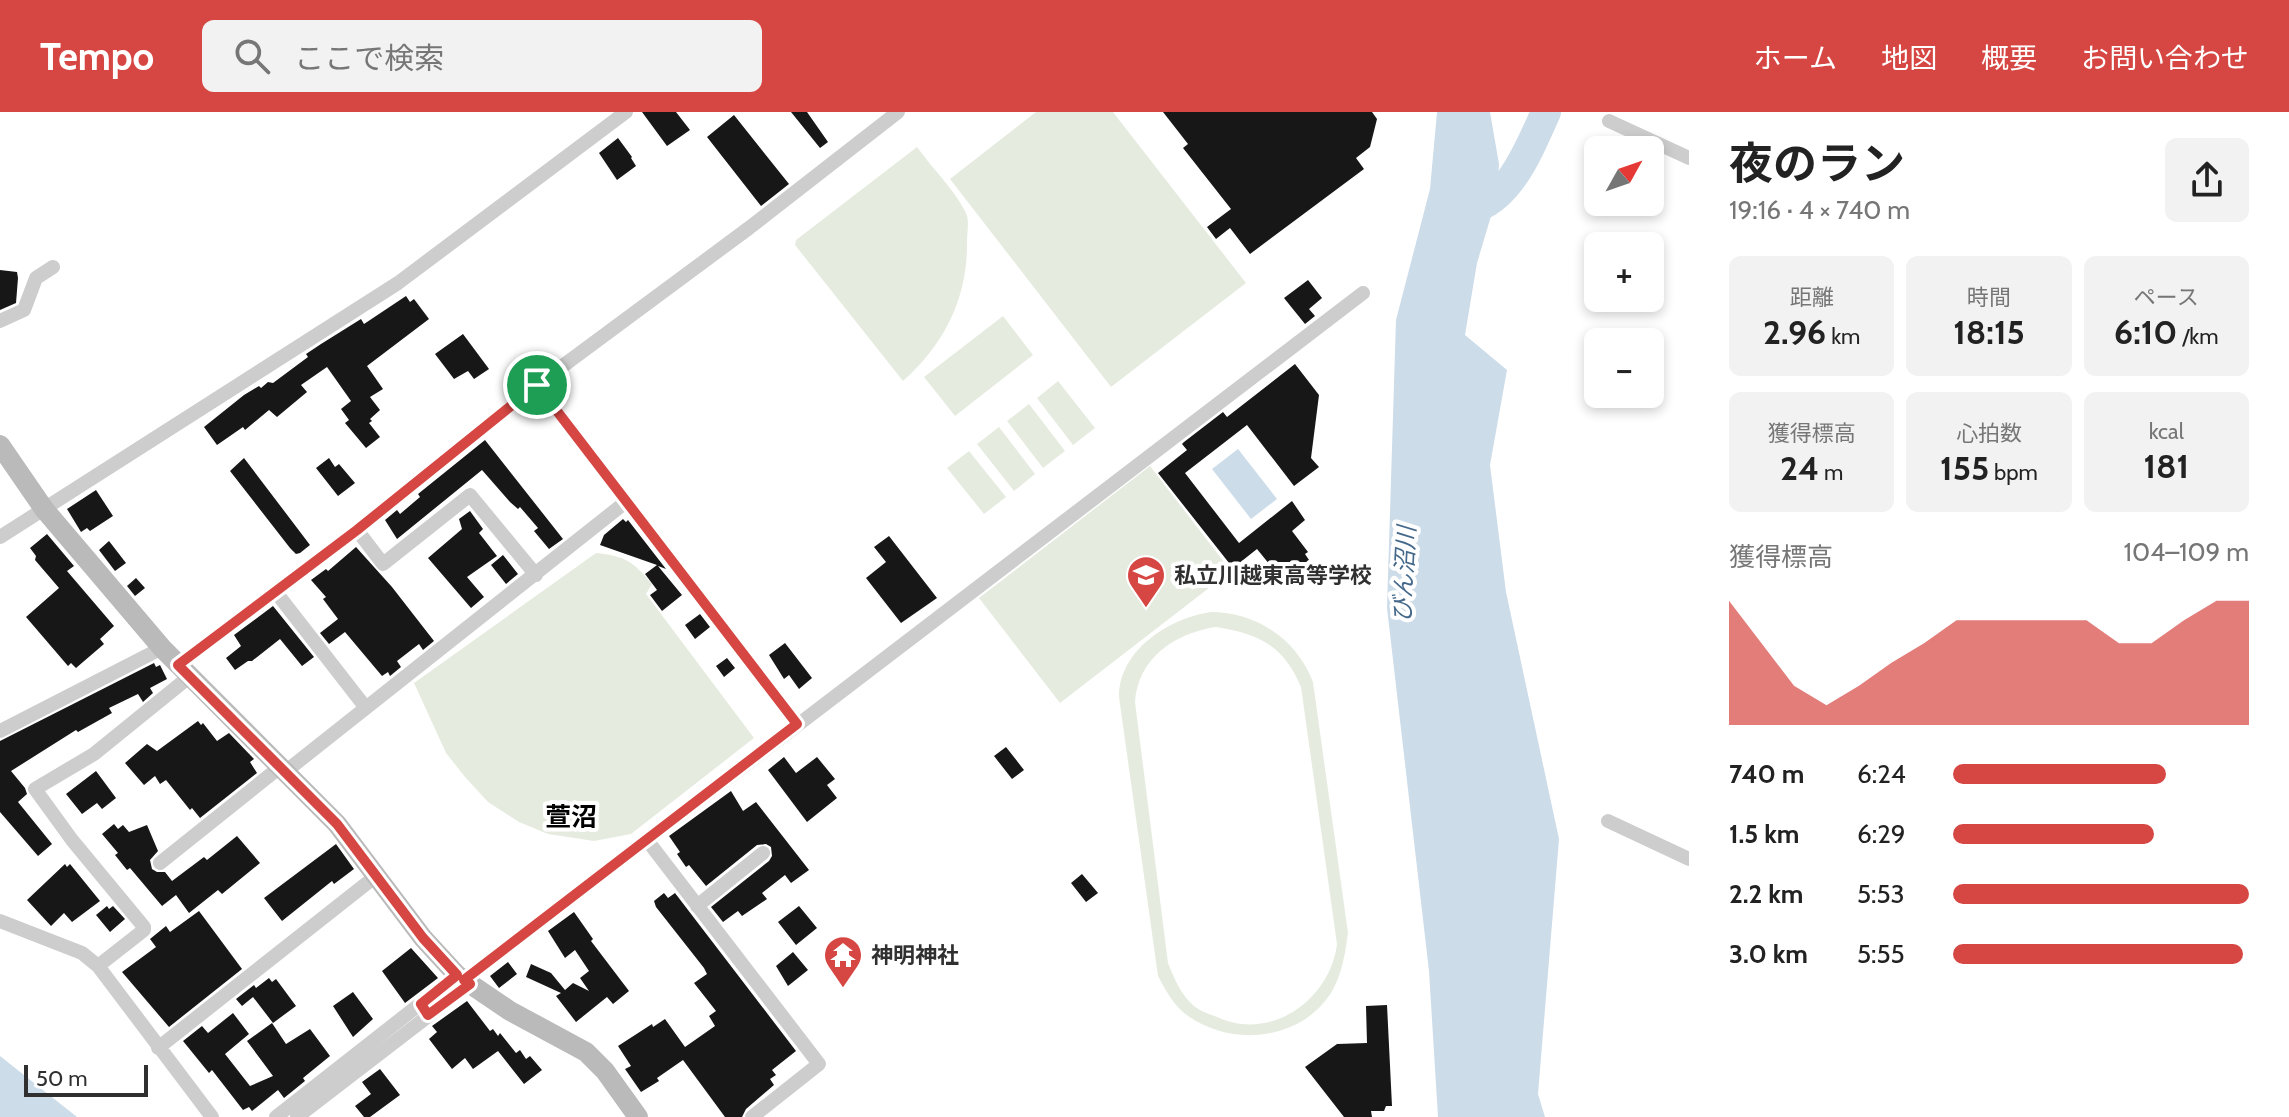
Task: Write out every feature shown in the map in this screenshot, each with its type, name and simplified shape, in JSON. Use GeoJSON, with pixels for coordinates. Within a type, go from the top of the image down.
{"type":"FeatureCollection","features":[{"type":"Feature","properties":{"kind":"street"},"geometry":{"type":"LineString","coordinates":[[0,537],[398,283],[626,112]]}},
{"type":"Feature","properties":{"kind":"street"},"geometry":{"type":"LineString","coordinates":[[98,966],[144,927],[72,840],[35,789],[94,754],[275,591],[357,530],[537,385],[749,228],[898,112]]}},
{"type":"Feature","properties":{"kind":"street"},"geometry":{"type":"LineString","coordinates":[[1609,121],[1689,158]]}},
{"type":"Feature","properties":{"kind":"street"},"geometry":{"type":"LineString","coordinates":[[0,321],[24,310],[36,278],[53,267]]}},
{"type":"Feature","properties":{"kind":"street"},"geometry":{"type":"LineString","coordinates":[[276,1117],[311,1098],[1363,293]]}},
{"type":"Feature","properties":{"kind":"street"},"geometry":{"type":"LineString","coordinates":[[537,385],[797,724]]}},
{"type":"Feature","properties":{"kind":"street"},"geometry":{"type":"LineString","coordinates":[[0,445],[44,509],[162,648],[337,824],[423,938],[464,980],[510,1011],[586,1052],[605,1071],[638,1117]]}},
{"type":"Feature","properties":{"kind":"street"},"geometry":{"type":"LineString","coordinates":[[357,530],[383,564],[470,495],[536,575]]}},
{"type":"Feature","properties":{"kind":"street"},"geometry":{"type":"LineString","coordinates":[[160,863],[366,708],[627,501]]}},
{"type":"Feature","properties":{"kind":"street"},"geometry":{"type":"LineString","coordinates":[[275,591],[366,708]]}},
{"type":"Feature","properties":{"kind":"street"},"geometry":{"type":"LineString","coordinates":[[0,731],[162,648]]}},
{"type":"Feature","properties":{"kind":"street"},"geometry":{"type":"LineString","coordinates":[[1608,821],[1689,859]]}},
{"type":"Feature","properties":{"kind":"street"},"geometry":{"type":"LineString","coordinates":[[647,840],[819,1064],[752,1117]]}},
{"type":"Feature","properties":{"kind":"street"},"geometry":{"type":"LineString","coordinates":[[697,906],[763,853]]}},
{"type":"Feature","properties":{"kind":"street"},"geometry":{"type":"LineString","coordinates":[[158,1048],[376,876]]}},
{"type":"Feature","properties":{"kind":"street"},"geometry":{"type":"LineString","coordinates":[[0,921],[82,953],[98,966],[212,1117]]}},
{"type":"Feature","properties":{"kind":"street"},"geometry":{"type":"LineString","coordinates":[[297,1117],[311,1098]]}},
{"type":"Feature","properties":{"kind":"shaded area"},"geometry":{"type":"Polygon","coordinates":[[[1036,112],[1113,112],[1246,283],[1111,387],[950,179],[1036,112]]]}},
{"type":"Feature","properties":{"kind":"shaded area"},"geometry":{"type":"Polygon","coordinates":[[[917,147],[967,214],[966,262],[958,300],[942,335],[903,381],[795,245],[796,240],[917,147]]]}},
{"type":"Feature","properties":{"kind":"shaded area"},"geometry":{"type":"Polygon","coordinates":[[[1003,316],[1033,355],[955,416],[924,377],[1003,316]]]}},
{"type":"Feature","properties":{"kind":"shaded area"},"geometry":{"type":"Polygon","coordinates":[[[1058,381],[1095,428],[1073,445],[1037,398],[1058,381]]]}},
{"type":"Feature","properties":{"kind":"shaded area"},"geometry":{"type":"Polygon","coordinates":[[[1029,404],[1065,451],[1043,468],[1007,421],[1029,404]]]}},
{"type":"Feature","properties":{"kind":"shaded area"},"geometry":{"type":"Polygon","coordinates":[[[999,427],[1035,474],[1014,491],[977,444],[999,427]]]}},
{"type":"Feature","properties":{"kind":"shaded area"},"geometry":{"type":"Polygon","coordinates":[[[969,451],[1006,497],[984,514],[947,468],[969,451]]]}},
{"type":"Feature","properties":{"kind":"shaded area"},"geometry":{"type":"Polygon","coordinates":[[[1150,466],[1231,571],[1060,703],[979,598],[1150,466]]]}},
{"type":"Feature","properties":{"kind":"shaded area"},"geometry":{"type":"Polygon","coordinates":[[[596,553],[628,561],[652,584],[646,594],[754,738],[631,834],[594,841],[548,834],[519,822],[488,802],[446,753],[414,683],[596,553]]]}},
{"type":"Feature","properties":{"kind":"shaded area"},"geometry":{"type":"Polygon","coordinates":[[[1228,613],[1259,623],[1286,641],[1297,653],[1313,682],[1348,933],[1338,979],[1318,1009],[1284,1030],[1264,1034],[1244,1035],[1206,1026],[1179,1008],[1158,976],[1119,697],[1121,680],[1137,651],[1163,629],[1195,615],[1228,613]],[[1216,627],[1186,635],[1161,650],[1143,673],[1135,702],[1168,963],[1182,992],[1196,1008],[1237,1023],[1258,1024],[1277,1020],[1295,1011],[1310,998],[1323,983],[1337,944],[1301,687],[1278,651],[1245,633],[1216,627]]]}},
{"type":"Feature","properties":{"kind":"water"},"geometry":{"type":"Polygon","coordinates":[[[1437,112],[1490,112],[1499,164],[1497,196],[1477,263],[1465,335],[1507,370],[1490,465],[1506,592],[1559,839],[1538,1094],[1545,1117],[1438,1117],[1429,971],[1387,608],[1396,320],[1430,189],[1437,112]]]}},
{"type":"Feature","properties":{"kind":"water"},"geometry":{"type":"Polygon","coordinates":[[[1238,449],[1277,499],[1251,519],[1212,469],[1238,449]]]}},
{"type":"Feature","properties":{"kind":"water"},"geometry":{"type":"Polygon","coordinates":[[[0,1056],[77,1117],[0,1117],[0,1056]]]}},
{"type":"Feature","properties":{"kind":"building"},"geometry":{"type":"Polygon","coordinates":[[[642,112],[676,112],[690,130],[667,146],[642,112]]]}},
{"type":"Feature","properties":{"kind":"building"},"geometry":{"type":"Polygon","coordinates":[[[791,112],[807,112],[828,142],[820,148],[791,112]]]}},
{"type":"Feature","properties":{"kind":"building"},"geometry":{"type":"Polygon","coordinates":[[[1163,112],[1372,112],[1377,119],[1370,147],[1356,158],[1364,169],[1250,254],[1230,228],[1216,239],[1207,227],[1231,209],[1183,148],[1188,144],[1163,112]]]}},
{"type":"Feature","properties":{"kind":"building"},"geometry":{"type":"Polygon","coordinates":[[[734,115],[789,184],[761,206],[707,137],[734,115]]]}},
{"type":"Feature","properties":{"kind":"building"},"geometry":{"type":"Polygon","coordinates":[[[618,138],[636,166],[617,180],[599,153],[618,138]]]}},
{"type":"Feature","properties":{"kind":"building"},"geometry":{"type":"Polygon","coordinates":[[[0,270],[17,272],[18,278],[16,303],[0,310],[0,270]]]}},
{"type":"Feature","properties":{"kind":"building"},"geometry":{"type":"Polygon","coordinates":[[[1308,280],[1322,298],[1309,309],[1315,316],[1305,324],[1284,298],[1308,280]]]}},
{"type":"Feature","properties":{"kind":"building"},"geometry":{"type":"Polygon","coordinates":[[[406,296],[410,302],[414,299],[429,319],[367,366],[383,389],[370,397],[380,410],[369,423],[380,437],[366,448],[345,423],[349,420],[341,409],[351,401],[327,367],[301,385],[307,392],[277,417],[269,410],[245,430],[243,427],[217,445],[204,427],[244,395],[268,382],[273,383],[321,344],[361,319],[364,324],[406,296]]]}},
{"type":"Feature","properties":{"kind":"building"},"geometry":{"type":"Polygon","coordinates":[[[463,334],[489,369],[474,379],[468,371],[454,379],[435,354],[463,334]]]}},
{"type":"Feature","properties":{"kind":"building"},"geometry":{"type":"Polygon","coordinates":[[[1295,364],[1319,395],[1311,458],[1319,467],[1294,486],[1247,425],[1185,473],[1239,543],[1292,501],[1305,520],[1292,531],[1308,552],[1305,554],[1309,560],[1282,580],[1257,549],[1233,568],[1158,473],[1187,450],[1182,444],[1184,442],[1223,412],[1227,417],[1295,364]]]}},
{"type":"Feature","properties":{"kind":"building"},"geometry":{"type":"Polygon","coordinates":[[[485,440],[563,539],[549,549],[534,531],[538,528],[482,470],[397,539],[385,520],[397,510],[400,514],[420,497],[418,494],[485,440]]]}},
{"type":"Feature","properties":{"kind":"building"},"geometry":{"type":"Polygon","coordinates":[[[244,458],[310,545],[300,553],[296,554],[290,548],[230,471],[244,458]]]}},
{"type":"Feature","properties":{"kind":"building"},"geometry":{"type":"Polygon","coordinates":[[[329,458],[335,467],[339,464],[355,483],[338,496],[316,468],[329,458]]]}},
{"type":"Feature","properties":{"kind":"building"},"geometry":{"type":"Polygon","coordinates":[[[96,490],[113,516],[90,531],[87,528],[81,532],[67,509],[96,490]]]}},
{"type":"Feature","properties":{"kind":"building"},"geometry":{"type":"Polygon","coordinates":[[[470,511],[483,529],[479,533],[497,556],[467,577],[484,597],[471,608],[428,558],[462,529],[459,519],[470,511]]]}},
{"type":"Feature","properties":{"kind":"building"},"geometry":{"type":"Polygon","coordinates":[[[623,519],[628,520],[666,569],[658,566],[682,595],[662,611],[650,595],[657,590],[645,574],[657,565],[600,545],[604,535],[623,519]]]}},
{"type":"Feature","properties":{"kind":"building"},"geometry":{"type":"Polygon","coordinates":[[[47,534],[74,566],[67,571],[114,626],[100,639],[104,644],[76,668],[71,663],[68,666],[26,617],[59,588],[35,560],[36,556],[30,548],[47,534]]]}},
{"type":"Feature","properties":{"kind":"building"},"geometry":{"type":"Polygon","coordinates":[[[889,536],[937,598],[901,623],[866,578],[886,562],[874,547],[889,536]]]}},
{"type":"Feature","properties":{"kind":"building"},"geometry":{"type":"Polygon","coordinates":[[[109,541],[126,563],[115,571],[99,550],[109,541]]]}},
{"type":"Feature","properties":{"kind":"building"},"geometry":{"type":"Polygon","coordinates":[[[356,547],[434,641],[423,650],[419,644],[397,661],[401,667],[390,676],[388,672],[382,676],[345,632],[329,644],[320,633],[338,619],[323,599],[326,597],[311,580],[326,569],[328,571],[356,547]]]}},
{"type":"Feature","properties":{"kind":"building"},"geometry":{"type":"Polygon","coordinates":[[[503,555],[518,574],[506,584],[491,565],[503,555]]]}},
{"type":"Feature","properties":{"kind":"building"},"geometry":{"type":"Polygon","coordinates":[[[136,578],[145,588],[135,596],[127,586],[136,578]]]}},
{"type":"Feature","properties":{"kind":"building"},"geometry":{"type":"Polygon","coordinates":[[[273,606],[314,657],[302,666],[280,639],[235,670],[226,658],[241,646],[234,635],[273,606]]]}},
{"type":"Feature","properties":{"kind":"building"},"geometry":{"type":"Polygon","coordinates":[[[700,614],[710,627],[695,639],[685,625],[700,614]]]}},
{"type":"Feature","properties":{"kind":"building"},"geometry":{"type":"Polygon","coordinates":[[[785,643],[812,678],[799,689],[789,675],[784,679],[769,655],[785,643]]]}},
{"type":"Feature","properties":{"kind":"building"},"geometry":{"type":"Polygon","coordinates":[[[727,658],[735,668],[724,677],[716,666],[727,658]]]}},
{"type":"Feature","properties":{"kind":"building"},"geometry":{"type":"Polygon","coordinates":[[[154,663],[156,667],[160,665],[167,679],[150,688],[153,693],[143,702],[138,694],[109,708],[112,713],[78,732],[76,730],[11,771],[27,794],[18,802],[52,844],[38,856],[0,812],[0,741],[154,663]]]}},
{"type":"Feature","properties":{"kind":"building"},"geometry":{"type":"Polygon","coordinates":[[[198,721],[217,741],[229,733],[254,759],[250,762],[257,773],[200,818],[166,780],[160,784],[155,776],[144,785],[125,763],[147,744],[157,751],[198,721]]]}},
{"type":"Feature","properties":{"kind":"building"},"geometry":{"type":"Polygon","coordinates":[[[1006,747],[1024,770],[1012,779],[994,756],[1006,747]]]}},
{"type":"Feature","properties":{"kind":"building"},"geometry":{"type":"Polygon","coordinates":[[[784,757],[796,773],[817,757],[835,779],[827,785],[837,798],[807,822],[768,770],[784,757]]]}},
{"type":"Feature","properties":{"kind":"building"},"geometry":{"type":"Polygon","coordinates":[[[96,771],[116,798],[102,809],[97,803],[82,814],[66,794],[96,771]]]}},
{"type":"Feature","properties":{"kind":"building"},"geometry":{"type":"Polygon","coordinates":[[[731,791],[743,811],[756,802],[809,870],[791,883],[785,875],[762,893],[767,899],[742,916],[738,911],[723,922],[711,907],[769,861],[771,847],[757,845],[706,886],[689,865],[686,867],[669,836],[731,791]]]}},
{"type":"Feature","properties":{"kind":"building"},"geometry":{"type":"Polygon","coordinates":[[[114,824],[118,829],[123,825],[129,832],[147,825],[158,851],[150,860],[152,869],[165,872],[172,881],[204,857],[207,860],[237,836],[260,863],[222,894],[218,890],[189,913],[176,895],[162,906],[130,868],[127,870],[102,834],[114,824]]]}},
{"type":"Feature","properties":{"kind":"building"},"geometry":{"type":"Polygon","coordinates":[[[336,844],[354,869],[334,884],[332,881],[282,921],[264,898],[336,844]]]}},
{"type":"Feature","properties":{"kind":"building"},"geometry":{"type":"Polygon","coordinates":[[[65,864],[67,867],[70,864],[100,901],[72,922],[64,913],[51,926],[27,900],[65,864]]]}},
{"type":"Feature","properties":{"kind":"building"},"geometry":{"type":"Polygon","coordinates":[[[1082,874],[1098,893],[1086,902],[1071,883],[1082,874]]]}},
{"type":"Feature","properties":{"kind":"building"},"geometry":{"type":"Polygon","coordinates":[[[664,893],[668,898],[675,893],[796,1051],[772,1070],[776,1075],[770,1079],[774,1085],[746,1109],[742,1117],[725,1117],[683,1060],[641,1092],[625,1069],[631,1066],[618,1046],[652,1024],[653,1027],[665,1019],[685,1047],[715,1026],[709,1016],[716,1011],[694,983],[707,974],[656,907],[654,901],[664,893]]]}},
{"type":"Feature","properties":{"kind":"building"},"geometry":{"type":"Polygon","coordinates":[[[107,906],[109,909],[113,906],[125,919],[110,932],[96,915],[107,906]]]}},
{"type":"Feature","properties":{"kind":"building"},"geometry":{"type":"Polygon","coordinates":[[[799,906],[817,928],[796,945],[778,922],[799,906]]]}},
{"type":"Feature","properties":{"kind":"building"},"geometry":{"type":"Polygon","coordinates":[[[199,911],[242,969],[169,1027],[122,972],[156,947],[150,939],[166,926],[170,932],[199,911]]]}},
{"type":"Feature","properties":{"kind":"building"},"geometry":{"type":"Polygon","coordinates":[[[574,912],[593,939],[591,941],[629,991],[613,1004],[607,997],[576,1022],[556,996],[561,993],[526,977],[531,964],[551,973],[565,990],[573,983],[589,991],[580,978],[589,971],[575,950],[565,958],[548,931],[574,912]]]}},
{"type":"Feature","properties":{"kind":"building"},"geometry":{"type":"Polygon","coordinates":[[[411,948],[438,978],[405,1003],[382,971],[411,948]]]}},
{"type":"Feature","properties":{"kind":"building"},"geometry":{"type":"Polygon","coordinates":[[[793,952],[808,970],[788,986],[776,966],[793,952]]]}},
{"type":"Feature","properties":{"kind":"building"},"geometry":{"type":"Polygon","coordinates":[[[508,962],[517,974],[499,988],[490,976],[508,962]]]}},
{"type":"Feature","properties":{"kind":"building"},"geometry":{"type":"Polygon","coordinates":[[[269,978],[272,982],[276,979],[296,1006],[273,1023],[253,997],[242,1006],[236,999],[269,978]]]}},
{"type":"Feature","properties":{"kind":"building"},"geometry":{"type":"Polygon","coordinates":[[[353,992],[373,1019],[353,1037],[333,1006],[353,992]]]}},
{"type":"Feature","properties":{"kind":"building"},"geometry":{"type":"Polygon","coordinates":[[[467,1001],[490,1031],[493,1029],[498,1036],[500,1033],[516,1053],[520,1050],[526,1059],[530,1056],[542,1070],[524,1084],[498,1051],[473,1069],[465,1058],[452,1069],[429,1039],[437,1032],[432,1026],[467,1001]]]}},
{"type":"Feature","properties":{"kind":"building"},"geometry":{"type":"Polygon","coordinates":[[[1387,1005],[1392,1106],[1386,1106],[1384,1111],[1371,1111],[1372,1117],[1344,1117],[1305,1067],[1337,1044],[1367,1043],[1366,1006],[1387,1005]]]}},
{"type":"Feature","properties":{"kind":"building"},"geometry":{"type":"Polygon","coordinates":[[[233,1013],[249,1034],[225,1054],[250,1086],[273,1076],[247,1041],[272,1023],[286,1044],[310,1029],[330,1056],[284,1098],[278,1090],[252,1111],[249,1107],[243,1110],[212,1070],[209,1073],[183,1041],[202,1026],[208,1033],[233,1013]]]}},
{"type":"Feature","properties":{"kind":"building"},"geometry":{"type":"Polygon","coordinates":[[[380,1069],[400,1095],[370,1117],[364,1117],[355,1106],[371,1094],[362,1082],[380,1069]]]}},
{"type":"Feature","properties":{"kind":"waterway","name":"びん沼川"},"geometry":{"type":"LineString","coordinates":[[1461,212],[1478,207],[1504,188],[1524,159],[1546,112]]}},
{"type":"Feature","properties":{"kind":"place","name":"私立川越東高等学校"},"geometry":{"type":"Point","coordinates":[1146,609]}},
{"type":"Feature","properties":{"kind":"place","name":"神明神社"},"geometry":{"type":"Point","coordinates":[843,989]}},
{"type":"Feature","properties":{"kind":"district","name":"萱沼"},"geometry":{"type":"Point","coordinates":[571,817]}},
{"type":"Feature","properties":{"kind":"route"},"geometry":{"type":"LineString","coordinates":[[537,385],[797,724],[464,980],[470,984],[428,1015],[421,1004],[457,975],[423,938],[337,824],[178,665],[357,530],[537,385]]}}]}
